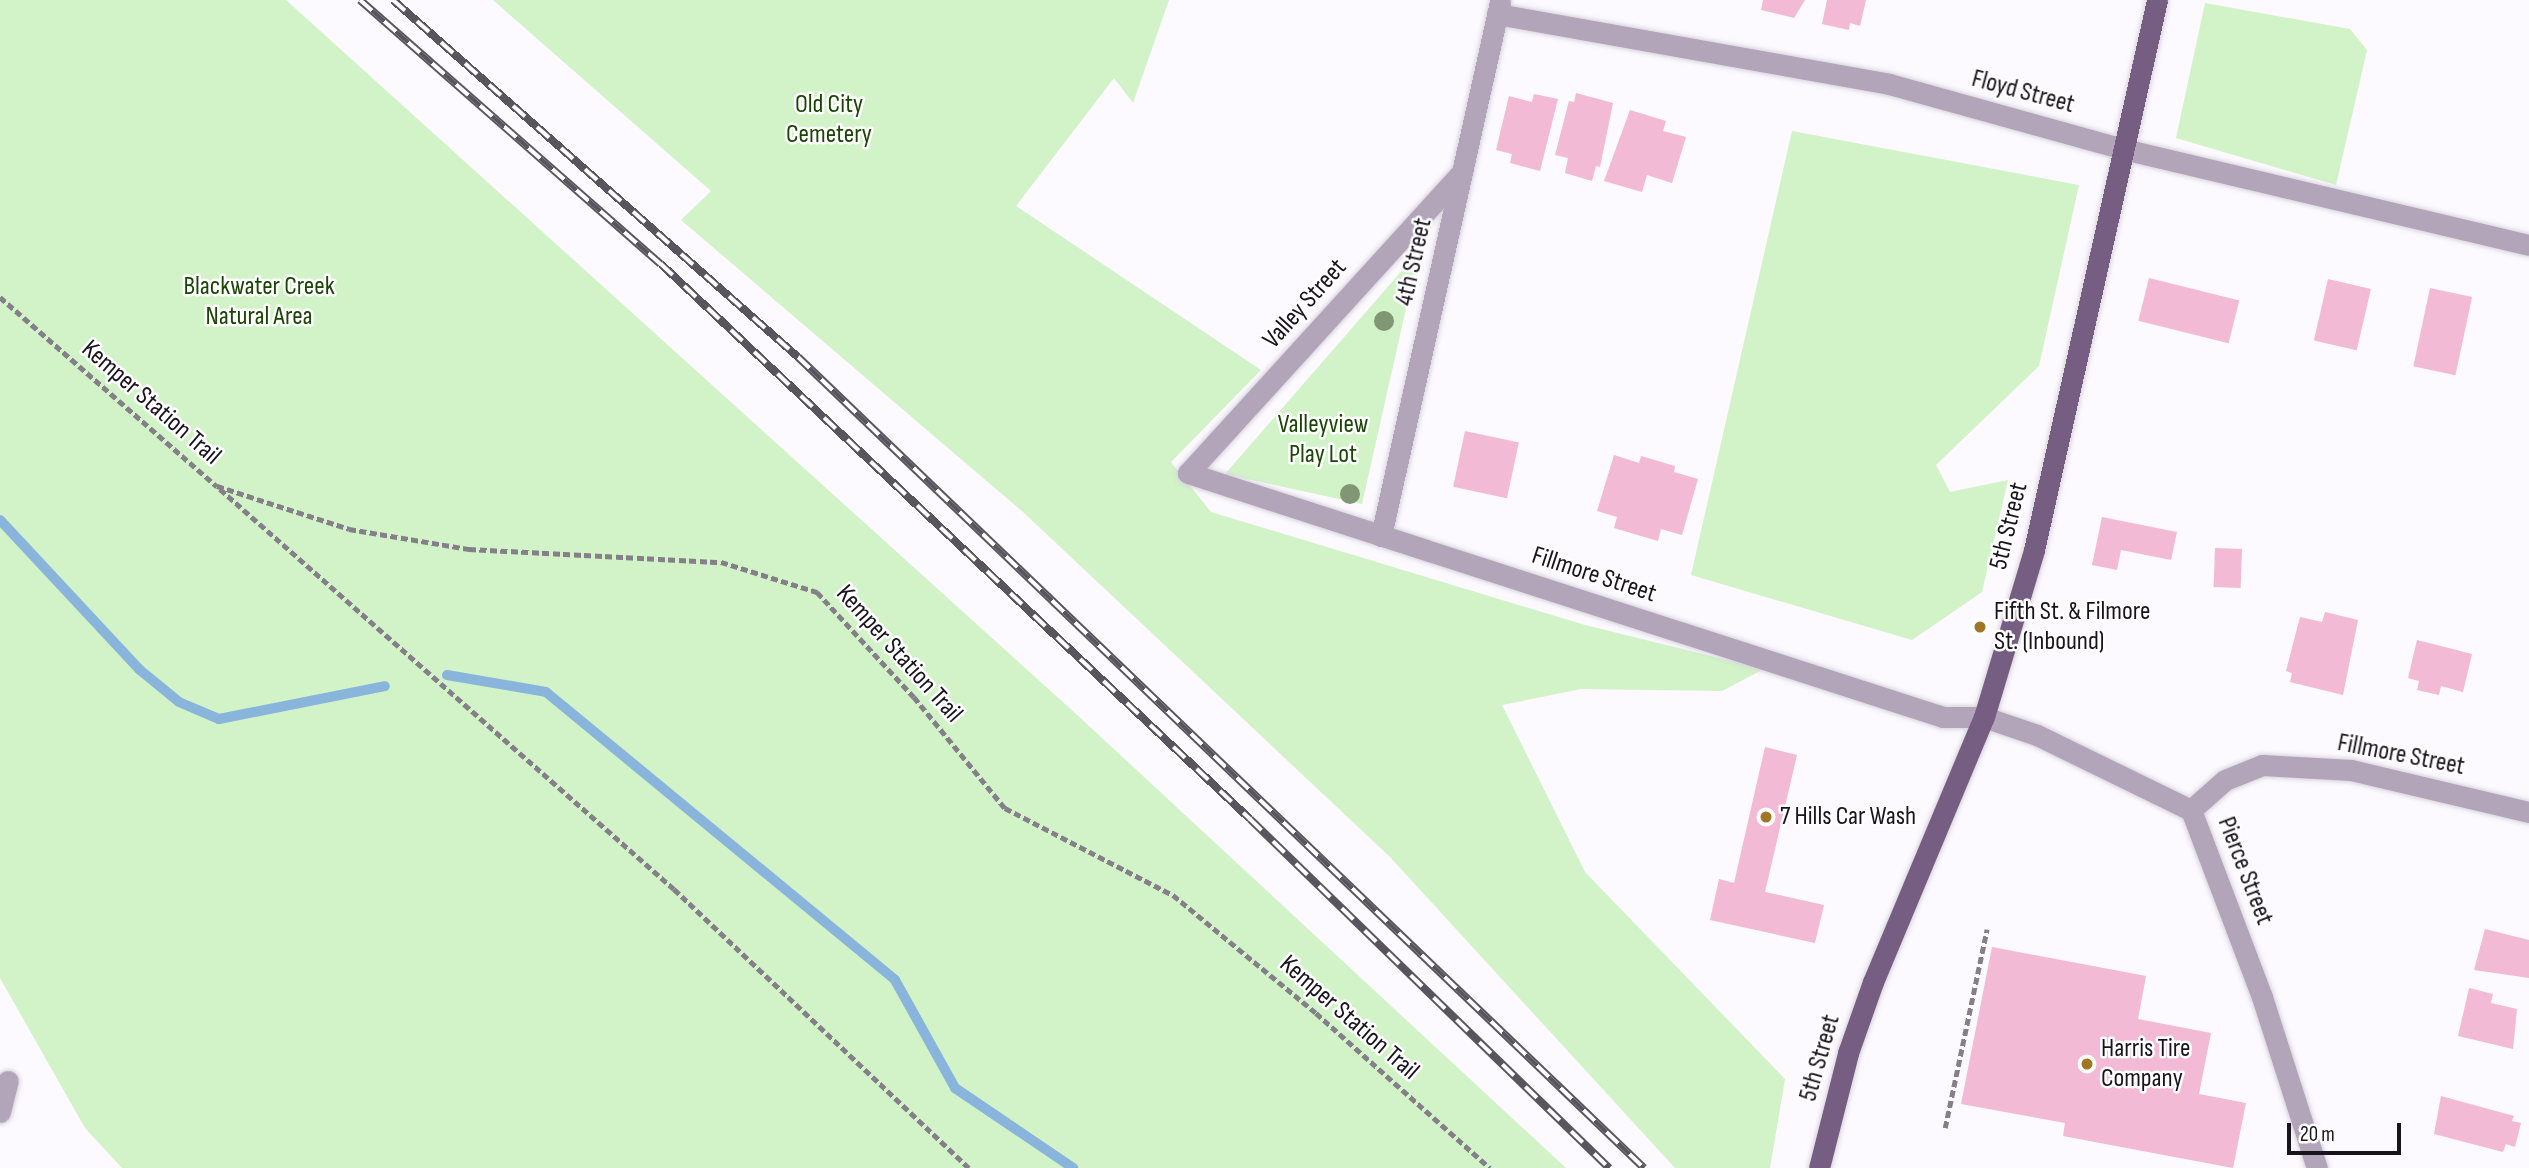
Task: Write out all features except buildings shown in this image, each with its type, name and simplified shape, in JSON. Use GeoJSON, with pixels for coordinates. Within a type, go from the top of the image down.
{"type":"FeatureCollection","features":[{"type":"Feature","properties":{"kind":"main road","name":"5th Street"},"geometry":{"type":"LineString","coordinates":[[1820,1164],[1848,1053],[1872,982],[1984,716],[2034,550],[2157,0]]}},
{"type":"Feature","properties":{"kind":"street","name":"Floyd Street"},"geometry":{"type":"LineString","coordinates":[[1499,7],[1889,84],[2123,149],[2529,245]]}},
{"type":"Feature","properties":{"kind":"street","name":"4th Street"},"geometry":{"type":"LineString","coordinates":[[1381,536],[1499,7]]}},
{"type":"Feature","properties":{"kind":"street","name":"Valley Street"},"geometry":{"type":"LineString","coordinates":[[1188,473],[1462,172]]}},
{"type":"Feature","properties":{"kind":"street","name":"Fillmore Street"},"geometry":{"type":"LineString","coordinates":[[1188,473],[1943,717],[1984,716]]}},
{"type":"Feature","properties":{"kind":"street","name":"Pierce Street"},"geometry":{"type":"LineString","coordinates":[[1984,716],[2037,735],[2191,810],[2258,985],[2317,1168]]}},
{"type":"Feature","properties":{"kind":"street","name":"Fillmore Street"},"geometry":{"type":"LineString","coordinates":[[2191,810],[2225,780],[2262,765],[2351,769],[2529,812]]}},
{"type":"Feature","properties":{"kind":"street"},"geometry":{"type":"LineString","coordinates":[[0,1112],[8,1081]]}},
{"type":"Feature","properties":{"kind":"path","name":"Kemper Station Trail"},"geometry":{"type":"LineString","coordinates":[[0,297],[217,486],[349,529],[469,549],[721,562],[817,592],[914,696],[1005,808],[1173,895],[1316,1013],[1490,1168]]}},
{"type":"Feature","properties":{"kind":"path"},"geometry":{"type":"LineString","coordinates":[[217,486],[674,889],[969,1168]]}},
{"type":"Feature","properties":{"kind":"path"},"geometry":{"type":"LineString","coordinates":[[1945,1128],[1987,929]]}},
{"type":"Feature","properties":{"kind":"green space","name":"Blackwater Creek Natural Area"},"geometry":{"type":"Polygon","coordinates":[[[0,0],[286,0],[1075,713],[1566,1168],[122,1168],[85,1128],[0,978],[0,0]]]}},
{"type":"Feature","properties":{"kind":"green space","name":"Old City Cemetery"},"geometry":{"type":"Polygon","coordinates":[[[493,0],[1169,0],[1133,103],[1114,78],[1016,206],[1261,370],[1171,462],[1211,512],[1585,625],[1764,669],[1722,691],[1581,689],[1502,705],[1585,872],[1785,1079],[1770,1168],[1675,1168],[1390,857],[1023,512],[681,220],[711,191],[493,0]]]}},
{"type":"Feature","properties":{"kind":"green space"},"geometry":{"type":"Polygon","coordinates":[[[2205,3],[2350,29],[2367,50],[2336,185],[2176,138],[2205,3]]]}},
{"type":"Feature","properties":{"kind":"green space"},"geometry":{"type":"Polygon","coordinates":[[[1792,131],[2079,185],[2039,366],[1936,465],[1950,492],[2008,480],[1982,592],[1912,640],[1691,575],[1792,131]]]}},
{"type":"Feature","properties":{"kind":"green space","name":"Valleyview Play Lot"},"geometry":{"type":"Polygon","coordinates":[[[1419,251],[1362,504],[1224,474],[1225,474],[1419,251]]]}},
{"type":"Feature","properties":{"kind":"waterway"},"geometry":{"type":"LineString","coordinates":[[0,520],[140,670],[179,702],[219,719],[385,686]]}},
{"type":"Feature","properties":{"kind":"waterway"},"geometry":{"type":"LineString","coordinates":[[447,675],[546,692],[895,980],[955,1088],[1073,1168]]}},
{"type":"Feature","properties":{"kind":"railway"},"geometry":{"type":"LineString","coordinates":[[360,0],[661,264],[1250,819],[1609,1168]]}},
{"type":"Feature","properties":{"kind":"railway"},"geometry":{"type":"LineString","coordinates":[[393,0],[798,357],[1644,1168]]}},
{"type":"Feature","properties":{"kind":"place","name":"Fifth St. & Filmore St. (Inbound)"},"geometry":{"type":"Point","coordinates":[1980,627]}},
{"type":"Feature","properties":{"kind":"place","name":"7 Hills Car Wash"},"geometry":{"type":"Point","coordinates":[1766,817]}},
{"type":"Feature","properties":{"kind":"place","name":"Harris Tire Company"},"geometry":{"type":"Point","coordinates":[2087,1064]}}]}
